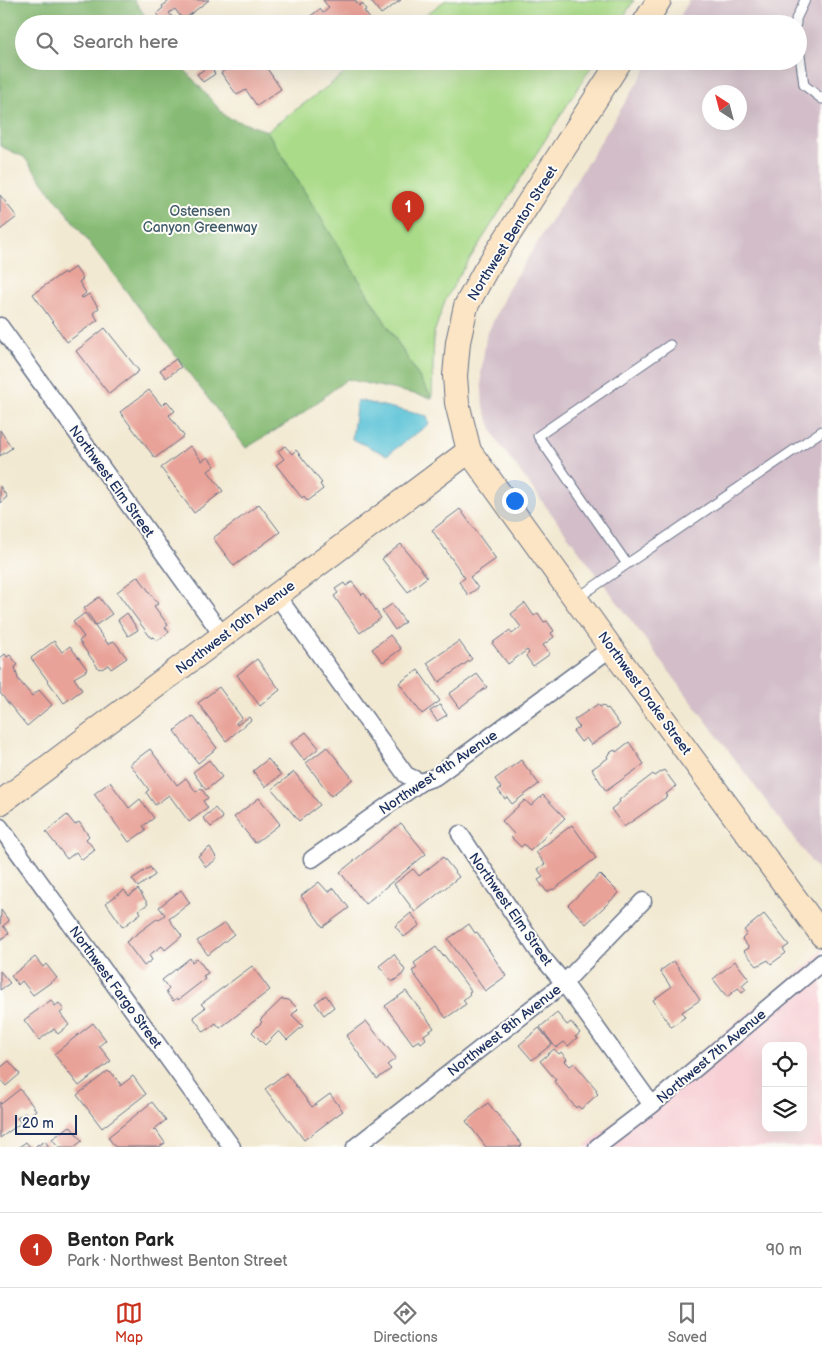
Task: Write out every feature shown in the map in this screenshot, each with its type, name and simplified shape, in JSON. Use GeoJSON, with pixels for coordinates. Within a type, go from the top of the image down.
{"type":"FeatureCollection","features":[{"type":"Feature","properties":{"kind":"street"},"geometry":{"type":"LineString","coordinates":[[650,15],[660,0]]}},
{"type":"Feature","properties":{"kind":"street","name":"Northwest Benton Street"},"geometry":{"type":"LineString","coordinates":[[469,451],[456,404],[455,376],[458,342],[466,306],[485,271],[614,70]]}},
{"type":"Feature","properties":{"kind":"street","name":"Northwest Elm Street"},"geometry":{"type":"LineString","coordinates":[[0,326],[223,636]]}},
{"type":"Feature","properties":{"kind":"street","name":"Northwest 10th Avenue"},"geometry":{"type":"LineString","coordinates":[[0,803],[469,451]]}},
{"type":"Feature","properties":{"kind":"street","name":"Northwest Drake Street"},"geometry":{"type":"LineString","coordinates":[[469,451],[822,935]]}},
{"type":"Feature","properties":{"kind":"street"},"geometry":{"type":"LineString","coordinates":[[277,596],[406,775],[421,782]]}},
{"type":"Feature","properties":{"kind":"street","name":"Northwest 9th Avenue"},"geometry":{"type":"LineString","coordinates":[[312,859],[421,782],[436,777],[612,648]]}},
{"type":"Feature","properties":{"kind":"street","name":"Northwest Fargo Street"},"geometry":{"type":"LineString","coordinates":[[0,828],[232,1147]]}},
{"type":"Feature","properties":{"kind":"street","name":"Northwest Elm Street"},"geometry":{"type":"LineString","coordinates":[[460,834],[542,957],[564,983],[652,1105]]}},
{"type":"Feature","properties":{"kind":"street","name":"Northwest 8th Avenue"},"geometry":{"type":"LineString","coordinates":[[355,1147],[564,983],[643,901]]}},
{"type":"Feature","properties":{"kind":"street","name":"Northwest 7th Avenue"},"geometry":{"type":"LineString","coordinates":[[598,1147],[652,1105],[822,962]]}},
{"type":"Feature","properties":{"kind":"lane"},"geometry":{"type":"LineString","coordinates":[[798,15],[805,0]]}},
{"type":"Feature","properties":{"kind":"lane"},"geometry":{"type":"LineString","coordinates":[[802,70],[804,86],[822,99]]}},
{"type":"Feature","properties":{"kind":"lane"},"geometry":{"type":"LineString","coordinates":[[626,564],[538,436],[670,345]]}},
{"type":"Feature","properties":{"kind":"lane"},"geometry":{"type":"LineString","coordinates":[[576,599],[822,431]]}},
{"type":"Feature","properties":{"kind":"shaded area"},"geometry":{"type":"Polygon","coordinates":[[[690,0],[822,0],[822,876],[497,441],[483,406],[481,374],[486,337],[507,291],[645,70],[807,70],[807,15],[681,15],[690,0]]]}},
{"type":"Feature","properties":{"kind":"shaded area"},"geometry":{"type":"Polygon","coordinates":[[[822,949],[822,1147],[584,1147],[812,961],[822,949]]]}},
{"type":"Feature","properties":{"kind":"green space","name":"Ostensen Canyon Greenway"},"geometry":{"type":"Polygon","coordinates":[[[0,0],[134,0],[145,15],[15,15],[15,70],[185,70],[226,117],[267,131],[432,398],[347,379],[299,416],[246,448],[24,157],[0,146],[0,0]]]}},
{"type":"Feature","properties":{"kind":"green space"},"geometry":{"type":"Polygon","coordinates":[[[446,0],[634,0],[625,15],[425,15],[446,0]]]}},
{"type":"Feature","properties":{"kind":"green space"},"geometry":{"type":"Polygon","coordinates":[[[350,70],[589,70],[445,301],[434,333],[432,398],[267,131],[350,70]]]}},
{"type":"Feature","properties":{"kind":"water"},"geometry":{"type":"Polygon","coordinates":[[[357,400],[427,416],[429,424],[387,455],[352,439],[357,400]]]}},
{"type":"Feature","properties":{"kind":"building"},"geometry":{"type":"Polygon","coordinates":[[[167,0],[209,0],[190,15],[179,15],[175,9],[169,13],[171,15],[158,15],[157,13],[163,8],[162,6],[168,2],[167,0]]]}},
{"type":"Feature","properties":{"kind":"building"},"geometry":{"type":"Polygon","coordinates":[[[323,0],[355,0],[359,6],[362,3],[367,15],[312,15],[320,9],[323,13],[329,8],[323,0]]]}},
{"type":"Feature","properties":{"kind":"building"},"geometry":{"type":"Polygon","coordinates":[[[370,0],[401,0],[381,14],[370,0]]]}},
{"type":"Feature","properties":{"kind":"building"},"geometry":{"type":"Polygon","coordinates":[[[204,70],[212,70],[215,74],[203,82],[197,74],[204,70]]]}},
{"type":"Feature","properties":{"kind":"building"},"geometry":{"type":"Polygon","coordinates":[[[225,70],[268,70],[281,89],[257,106],[246,90],[237,95],[221,73],[225,70]]]}},
{"type":"Feature","properties":{"kind":"building"},"geometry":{"type":"Polygon","coordinates":[[[0,195],[17,217],[0,230],[0,195]]]}},
{"type":"Feature","properties":{"kind":"building"},"geometry":{"type":"Polygon","coordinates":[[[75,267],[83,279],[79,282],[86,293],[81,297],[83,298],[89,294],[99,308],[93,313],[98,320],[67,342],[33,294],[64,272],[65,274],[75,267]]]}},
{"type":"Feature","properties":{"kind":"building"},"geometry":{"type":"Polygon","coordinates":[[[105,328],[139,371],[109,394],[76,351],[105,328]]]}},
{"type":"Feature","properties":{"kind":"building"},"geometry":{"type":"Polygon","coordinates":[[[176,359],[181,367],[166,378],[160,370],[176,359]]]}},
{"type":"Feature","properties":{"kind":"building"},"geometry":{"type":"Polygon","coordinates":[[[149,390],[162,406],[167,401],[175,411],[169,415],[184,436],[155,458],[120,412],[149,390]]]}},
{"type":"Feature","properties":{"kind":"building"},"geometry":{"type":"Polygon","coordinates":[[[0,430],[12,448],[0,456],[0,430]]]}},
{"type":"Feature","properties":{"kind":"building"},"geometry":{"type":"Polygon","coordinates":[[[190,446],[202,461],[208,457],[215,466],[208,471],[223,491],[194,513],[161,468],[190,446]]]}},
{"type":"Feature","properties":{"kind":"building"},"geometry":{"type":"Polygon","coordinates":[[[285,446],[292,454],[296,450],[322,483],[320,484],[323,489],[308,501],[304,496],[302,498],[276,465],[284,459],[278,451],[285,446]]]}},
{"type":"Feature","properties":{"kind":"building"},"geometry":{"type":"Polygon","coordinates":[[[0,486],[7,497],[0,503],[0,486]]]}},
{"type":"Feature","properties":{"kind":"building"},"geometry":{"type":"Polygon","coordinates":[[[259,504],[280,532],[234,566],[213,538],[259,504]]]}},
{"type":"Feature","properties":{"kind":"building"},"geometry":{"type":"Polygon","coordinates":[[[460,509],[496,559],[470,577],[478,588],[468,595],[459,582],[465,578],[432,530],[460,509]]]}},
{"type":"Feature","properties":{"kind":"building"},"geometry":{"type":"Polygon","coordinates":[[[401,544],[427,577],[408,592],[382,559],[401,544]]]}},
{"type":"Feature","properties":{"kind":"building"},"geometry":{"type":"Polygon","coordinates":[[[138,576],[158,604],[154,606],[168,625],[165,627],[169,632],[157,641],[154,637],[151,638],[117,592],[138,576]]]}},
{"type":"Feature","properties":{"kind":"building"},"geometry":{"type":"Polygon","coordinates":[[[352,582],[362,595],[364,593],[381,618],[360,633],[334,596],[338,593],[335,589],[344,583],[346,586],[352,582]]]}},
{"type":"Feature","properties":{"kind":"building"},"geometry":{"type":"Polygon","coordinates":[[[99,597],[112,614],[96,625],[84,608],[99,597]]]}},
{"type":"Feature","properties":{"kind":"building"},"geometry":{"type":"Polygon","coordinates":[[[525,603],[534,616],[538,613],[554,631],[551,633],[554,637],[543,645],[550,654],[533,666],[526,656],[529,653],[527,650],[508,664],[492,643],[510,630],[512,634],[521,627],[511,614],[525,603]]]}},
{"type":"Feature","properties":{"kind":"building"},"geometry":{"type":"Polygon","coordinates":[[[392,604],[405,622],[395,630],[382,611],[392,604]]]}},
{"type":"Feature","properties":{"kind":"building"},"geometry":{"type":"Polygon","coordinates":[[[85,613],[108,644],[114,641],[127,658],[111,669],[108,665],[99,669],[79,641],[84,637],[73,622],[85,613]]]}},
{"type":"Feature","properties":{"kind":"building"},"geometry":{"type":"Polygon","coordinates":[[[127,613],[138,630],[128,636],[118,620],[127,613]]]}},
{"type":"Feature","properties":{"kind":"building"},"geometry":{"type":"Polygon","coordinates":[[[390,635],[401,649],[383,662],[372,649],[390,635]]]}},
{"type":"Feature","properties":{"kind":"building"},"geometry":{"type":"Polygon","coordinates":[[[54,641],[62,652],[70,646],[87,669],[74,678],[82,690],[64,703],[31,658],[54,641]]]}},
{"type":"Feature","properties":{"kind":"building"},"geometry":{"type":"Polygon","coordinates":[[[459,641],[472,659],[439,682],[427,663],[459,641]]]}},
{"type":"Feature","properties":{"kind":"building"},"geometry":{"type":"Polygon","coordinates":[[[5,654],[7,657],[10,655],[18,665],[15,667],[18,679],[32,696],[39,690],[52,705],[27,726],[0,693],[0,658],[5,654]]]}},
{"type":"Feature","properties":{"kind":"building"},"geometry":{"type":"Polygon","coordinates":[[[257,659],[280,690],[260,706],[237,675],[257,659]]]}},
{"type":"Feature","properties":{"kind":"building"},"geometry":{"type":"Polygon","coordinates":[[[418,670],[440,701],[422,714],[399,683],[418,670]]]}},
{"type":"Feature","properties":{"kind":"building"},"geometry":{"type":"Polygon","coordinates":[[[477,674],[487,687],[459,708],[449,694],[477,674]]]}},
{"type":"Feature","properties":{"kind":"building"},"geometry":{"type":"Polygon","coordinates":[[[219,687],[242,718],[236,723],[237,725],[249,717],[251,720],[226,741],[198,703],[219,687]]]}},
{"type":"Feature","properties":{"kind":"building"},"geometry":{"type":"Polygon","coordinates":[[[598,704],[600,707],[603,705],[606,709],[608,708],[620,725],[591,745],[586,738],[581,742],[573,731],[579,727],[574,720],[598,704]]]}},
{"type":"Feature","properties":{"kind":"building"},"geometry":{"type":"Polygon","coordinates":[[[440,705],[447,715],[437,721],[430,711],[440,705]]]}},
{"type":"Feature","properties":{"kind":"building"},"geometry":{"type":"Polygon","coordinates":[[[193,716],[217,748],[198,763],[174,731],[193,716]]]}},
{"type":"Feature","properties":{"kind":"building"},"geometry":{"type":"Polygon","coordinates":[[[306,732],[319,748],[304,760],[291,743],[306,732]]]}},
{"type":"Feature","properties":{"kind":"building"},"geometry":{"type":"Polygon","coordinates":[[[629,742],[644,764],[606,791],[592,769],[608,758],[607,756],[611,752],[615,750],[616,752],[629,742]]]}},
{"type":"Feature","properties":{"kind":"building"},"geometry":{"type":"Polygon","coordinates":[[[327,747],[353,779],[331,796],[306,763],[327,747]]]}},
{"type":"Feature","properties":{"kind":"building"},"geometry":{"type":"Polygon","coordinates":[[[150,749],[177,785],[186,778],[196,792],[201,788],[208,798],[203,801],[208,808],[189,822],[169,795],[155,805],[146,792],[149,790],[130,764],[150,749]]]}},
{"type":"Feature","properties":{"kind":"building"},"geometry":{"type":"Polygon","coordinates":[[[268,759],[281,775],[265,787],[253,771],[268,759]]]}},
{"type":"Feature","properties":{"kind":"building"},"geometry":{"type":"Polygon","coordinates":[[[209,760],[222,777],[206,790],[193,772],[209,760]]]}},
{"type":"Feature","properties":{"kind":"building"},"geometry":{"type":"Polygon","coordinates":[[[521,760],[539,784],[512,804],[498,790],[501,788],[495,779],[521,760]]]}},
{"type":"Feature","properties":{"kind":"building"},"geometry":{"type":"Polygon","coordinates":[[[664,770],[676,786],[666,794],[668,796],[624,827],[611,809],[620,802],[619,800],[653,774],[655,776],[664,770]]]}},
{"type":"Feature","properties":{"kind":"building"},"geometry":{"type":"Polygon","coordinates":[[[294,772],[320,805],[299,821],[272,789],[294,772]]]}},
{"type":"Feature","properties":{"kind":"building"},"geometry":{"type":"Polygon","coordinates":[[[110,782],[129,808],[140,799],[154,818],[143,826],[146,830],[129,842],[94,794],[110,782]]]}},
{"type":"Feature","properties":{"kind":"building"},"geometry":{"type":"Polygon","coordinates":[[[543,795],[565,818],[530,851],[524,844],[521,847],[511,837],[514,834],[502,821],[525,800],[531,806],[543,795]]]}},
{"type":"Feature","properties":{"kind":"building"},"geometry":{"type":"Polygon","coordinates":[[[259,798],[280,824],[255,843],[234,817],[259,798]]]}},
{"type":"Feature","properties":{"kind":"building"},"geometry":{"type":"Polygon","coordinates":[[[215,808],[223,818],[211,827],[203,818],[215,808]]]}},
{"type":"Feature","properties":{"kind":"building"},"geometry":{"type":"Polygon","coordinates":[[[67,815],[75,825],[79,822],[89,836],[86,839],[95,850],[82,860],[76,852],[67,859],[46,832],[67,815]]]}},
{"type":"Feature","properties":{"kind":"building"},"geometry":{"type":"Polygon","coordinates":[[[401,823],[426,854],[365,904],[340,872],[401,823]]]}},
{"type":"Feature","properties":{"kind":"building"},"geometry":{"type":"Polygon","coordinates":[[[572,825],[596,858],[553,890],[547,892],[538,880],[543,877],[538,869],[545,864],[536,852],[572,825]]]}},
{"type":"Feature","properties":{"kind":"building"},"geometry":{"type":"Polygon","coordinates":[[[210,847],[217,859],[206,867],[198,856],[210,847]]]}},
{"type":"Feature","properties":{"kind":"building"},"geometry":{"type":"Polygon","coordinates":[[[443,857],[459,877],[415,912],[394,884],[413,869],[419,876],[443,857]]]}},
{"type":"Feature","properties":{"kind":"building"},"geometry":{"type":"Polygon","coordinates":[[[150,867],[155,875],[138,887],[132,879],[150,867]]]}},
{"type":"Feature","properties":{"kind":"building"},"geometry":{"type":"Polygon","coordinates":[[[600,874],[619,893],[586,924],[568,905],[600,874]]]}},
{"type":"Feature","properties":{"kind":"building"},"geometry":{"type":"Polygon","coordinates":[[[319,882],[328,892],[334,888],[349,908],[323,927],[301,896],[319,882]]]}},
{"type":"Feature","properties":{"kind":"building"},"geometry":{"type":"Polygon","coordinates":[[[138,889],[148,904],[139,910],[141,913],[123,927],[106,903],[124,890],[129,896],[138,889]]]}},
{"type":"Feature","properties":{"kind":"building"},"geometry":{"type":"Polygon","coordinates":[[[181,890],[190,903],[169,919],[182,936],[165,950],[162,946],[149,955],[152,960],[144,966],[126,942],[158,918],[165,915],[159,907],[181,890]]]}},
{"type":"Feature","properties":{"kind":"building"},"geometry":{"type":"Polygon","coordinates":[[[1,910],[9,921],[3,926],[9,933],[0,940],[1,910]]]}},
{"type":"Feature","properties":{"kind":"building"},"geometry":{"type":"Polygon","coordinates":[[[411,913],[420,925],[404,937],[395,926],[411,913]]]}},
{"type":"Feature","properties":{"kind":"building"},"geometry":{"type":"Polygon","coordinates":[[[764,914],[789,945],[783,949],[786,953],[771,964],[768,960],[757,966],[744,951],[749,948],[742,939],[747,934],[744,930],[764,914]]]}},
{"type":"Feature","properties":{"kind":"building"},"geometry":{"type":"Polygon","coordinates":[[[225,923],[234,934],[208,955],[197,941],[225,923]]]}},
{"type":"Feature","properties":{"kind":"building"},"geometry":{"type":"Polygon","coordinates":[[[469,924],[475,933],[477,932],[506,976],[485,991],[448,939],[469,924]]]}},
{"type":"Feature","properties":{"kind":"building"},"geometry":{"type":"Polygon","coordinates":[[[436,947],[471,991],[463,1000],[466,1004],[446,1018],[412,971],[417,968],[414,963],[436,947]]]}},
{"type":"Feature","properties":{"kind":"building"},"geometry":{"type":"Polygon","coordinates":[[[394,954],[405,970],[402,975],[392,982],[379,966],[394,954]]]}},
{"type":"Feature","properties":{"kind":"building"},"geometry":{"type":"Polygon","coordinates":[[[35,957],[43,967],[46,964],[57,978],[33,995],[22,981],[18,985],[11,976],[35,957]]]}},
{"type":"Feature","properties":{"kind":"building"},"geometry":{"type":"Polygon","coordinates":[[[190,958],[192,962],[197,958],[208,973],[203,976],[205,979],[178,1000],[177,998],[173,1001],[166,992],[169,989],[162,980],[190,958]]]}},
{"type":"Feature","properties":{"kind":"building"},"geometry":{"type":"Polygon","coordinates":[[[674,961],[700,1000],[682,1012],[685,1017],[671,1027],[653,1000],[671,987],[660,971],[674,961]]]}},
{"type":"Feature","properties":{"kind":"building"},"geometry":{"type":"Polygon","coordinates":[[[735,961],[749,979],[742,985],[746,990],[742,993],[738,988],[727,997],[713,979],[735,961]]]}},
{"type":"Feature","properties":{"kind":"building"},"geometry":{"type":"Polygon","coordinates":[[[252,966],[270,990],[220,1028],[216,1023],[204,1032],[193,1017],[205,1008],[201,1004],[252,966]]]}},
{"type":"Feature","properties":{"kind":"building"},"geometry":{"type":"Polygon","coordinates":[[[0,971],[10,983],[0,990],[0,971]]]}},
{"type":"Feature","properties":{"kind":"building"},"geometry":{"type":"Polygon","coordinates":[[[406,991],[434,1028],[424,1035],[426,1039],[421,1043],[419,1040],[413,1044],[385,1006],[406,991]]]}},
{"type":"Feature","properties":{"kind":"building"},"geometry":{"type":"Polygon","coordinates":[[[326,995],[334,1007],[324,1015],[315,1003],[326,995]]]}},
{"type":"Feature","properties":{"kind":"building"},"geometry":{"type":"Polygon","coordinates":[[[282,999],[289,1000],[298,1009],[292,1015],[303,1026],[287,1040],[279,1031],[265,1045],[252,1032],[262,1022],[260,1020],[282,999]]]}},
{"type":"Feature","properties":{"kind":"building"},"geometry":{"type":"Polygon","coordinates":[[[51,1000],[55,1006],[59,1003],[64,1010],[60,1013],[69,1025],[58,1034],[54,1029],[39,1040],[24,1020],[51,1000]]]}},
{"type":"Feature","properties":{"kind":"building"},"geometry":{"type":"Polygon","coordinates":[[[557,1013],[567,1025],[571,1022],[580,1033],[568,1046],[564,1042],[556,1048],[540,1027],[557,1013]]]}},
{"type":"Feature","properties":{"kind":"building"},"geometry":{"type":"Polygon","coordinates":[[[366,1021],[396,1058],[387,1065],[391,1069],[377,1079],[346,1036],[366,1021]]]}},
{"type":"Feature","properties":{"kind":"building"},"geometry":{"type":"Polygon","coordinates":[[[93,1023],[106,1040],[99,1046],[111,1061],[79,1086],[54,1054],[93,1023]]]}},
{"type":"Feature","properties":{"kind":"building"},"geometry":{"type":"Polygon","coordinates":[[[539,1028],[552,1044],[532,1060],[519,1045],[539,1028]]]}},
{"type":"Feature","properties":{"kind":"building"},"geometry":{"type":"Polygon","coordinates":[[[554,1049],[559,1054],[561,1052],[567,1059],[565,1061],[570,1066],[574,1063],[597,1090],[598,1094],[581,1109],[578,1106],[576,1108],[540,1061],[554,1049]]]}},
{"type":"Feature","properties":{"kind":"building"},"geometry":{"type":"Polygon","coordinates":[[[9,1061],[20,1074],[6,1086],[0,1079],[0,1068],[9,1061]]]}},
{"type":"Feature","properties":{"kind":"building"},"geometry":{"type":"Polygon","coordinates":[[[108,1071],[120,1083],[120,1086],[133,1076],[146,1094],[102,1128],[77,1095],[108,1071]]]}},
{"type":"Feature","properties":{"kind":"building"},"geometry":{"type":"Polygon","coordinates":[[[286,1073],[312,1107],[330,1094],[343,1111],[304,1140],[265,1089],[286,1073]]]}},
{"type":"Feature","properties":{"kind":"building"},"geometry":{"type":"Polygon","coordinates":[[[20,1089],[36,1110],[28,1116],[25,1113],[17,1118],[21,1123],[0,1138],[0,1102],[1,1104],[20,1089]]]}},
{"type":"Feature","properties":{"kind":"building"},"geometry":{"type":"Polygon","coordinates":[[[152,1102],[166,1120],[153,1130],[156,1130],[165,1143],[159,1147],[115,1147],[108,1137],[152,1102]]]}},
{"type":"Feature","properties":{"kind":"building"},"geometry":{"type":"Polygon","coordinates":[[[488,1103],[522,1145],[520,1147],[486,1147],[466,1121],[488,1103]]]}},
{"type":"Feature","properties":{"kind":"building"},"geometry":{"type":"Polygon","coordinates":[[[70,1126],[82,1141],[74,1147],[59,1147],[52,1139],[70,1126]]]}},
{"type":"Feature","properties":{"kind":"building"},"geometry":{"type":"Polygon","coordinates":[[[45,1141],[49,1147],[35,1147],[38,1144],[45,1141]]]}},
{"type":"Feature","properties":{"kind":"building"},"geometry":{"type":"Polygon","coordinates":[[[26,1142],[30,1147],[19,1147],[26,1142]]]}},
{"type":"Feature","properties":{"kind":"place","name":"Benton Park"},"geometry":{"type":"Point","coordinates":[408,232]}}]}
